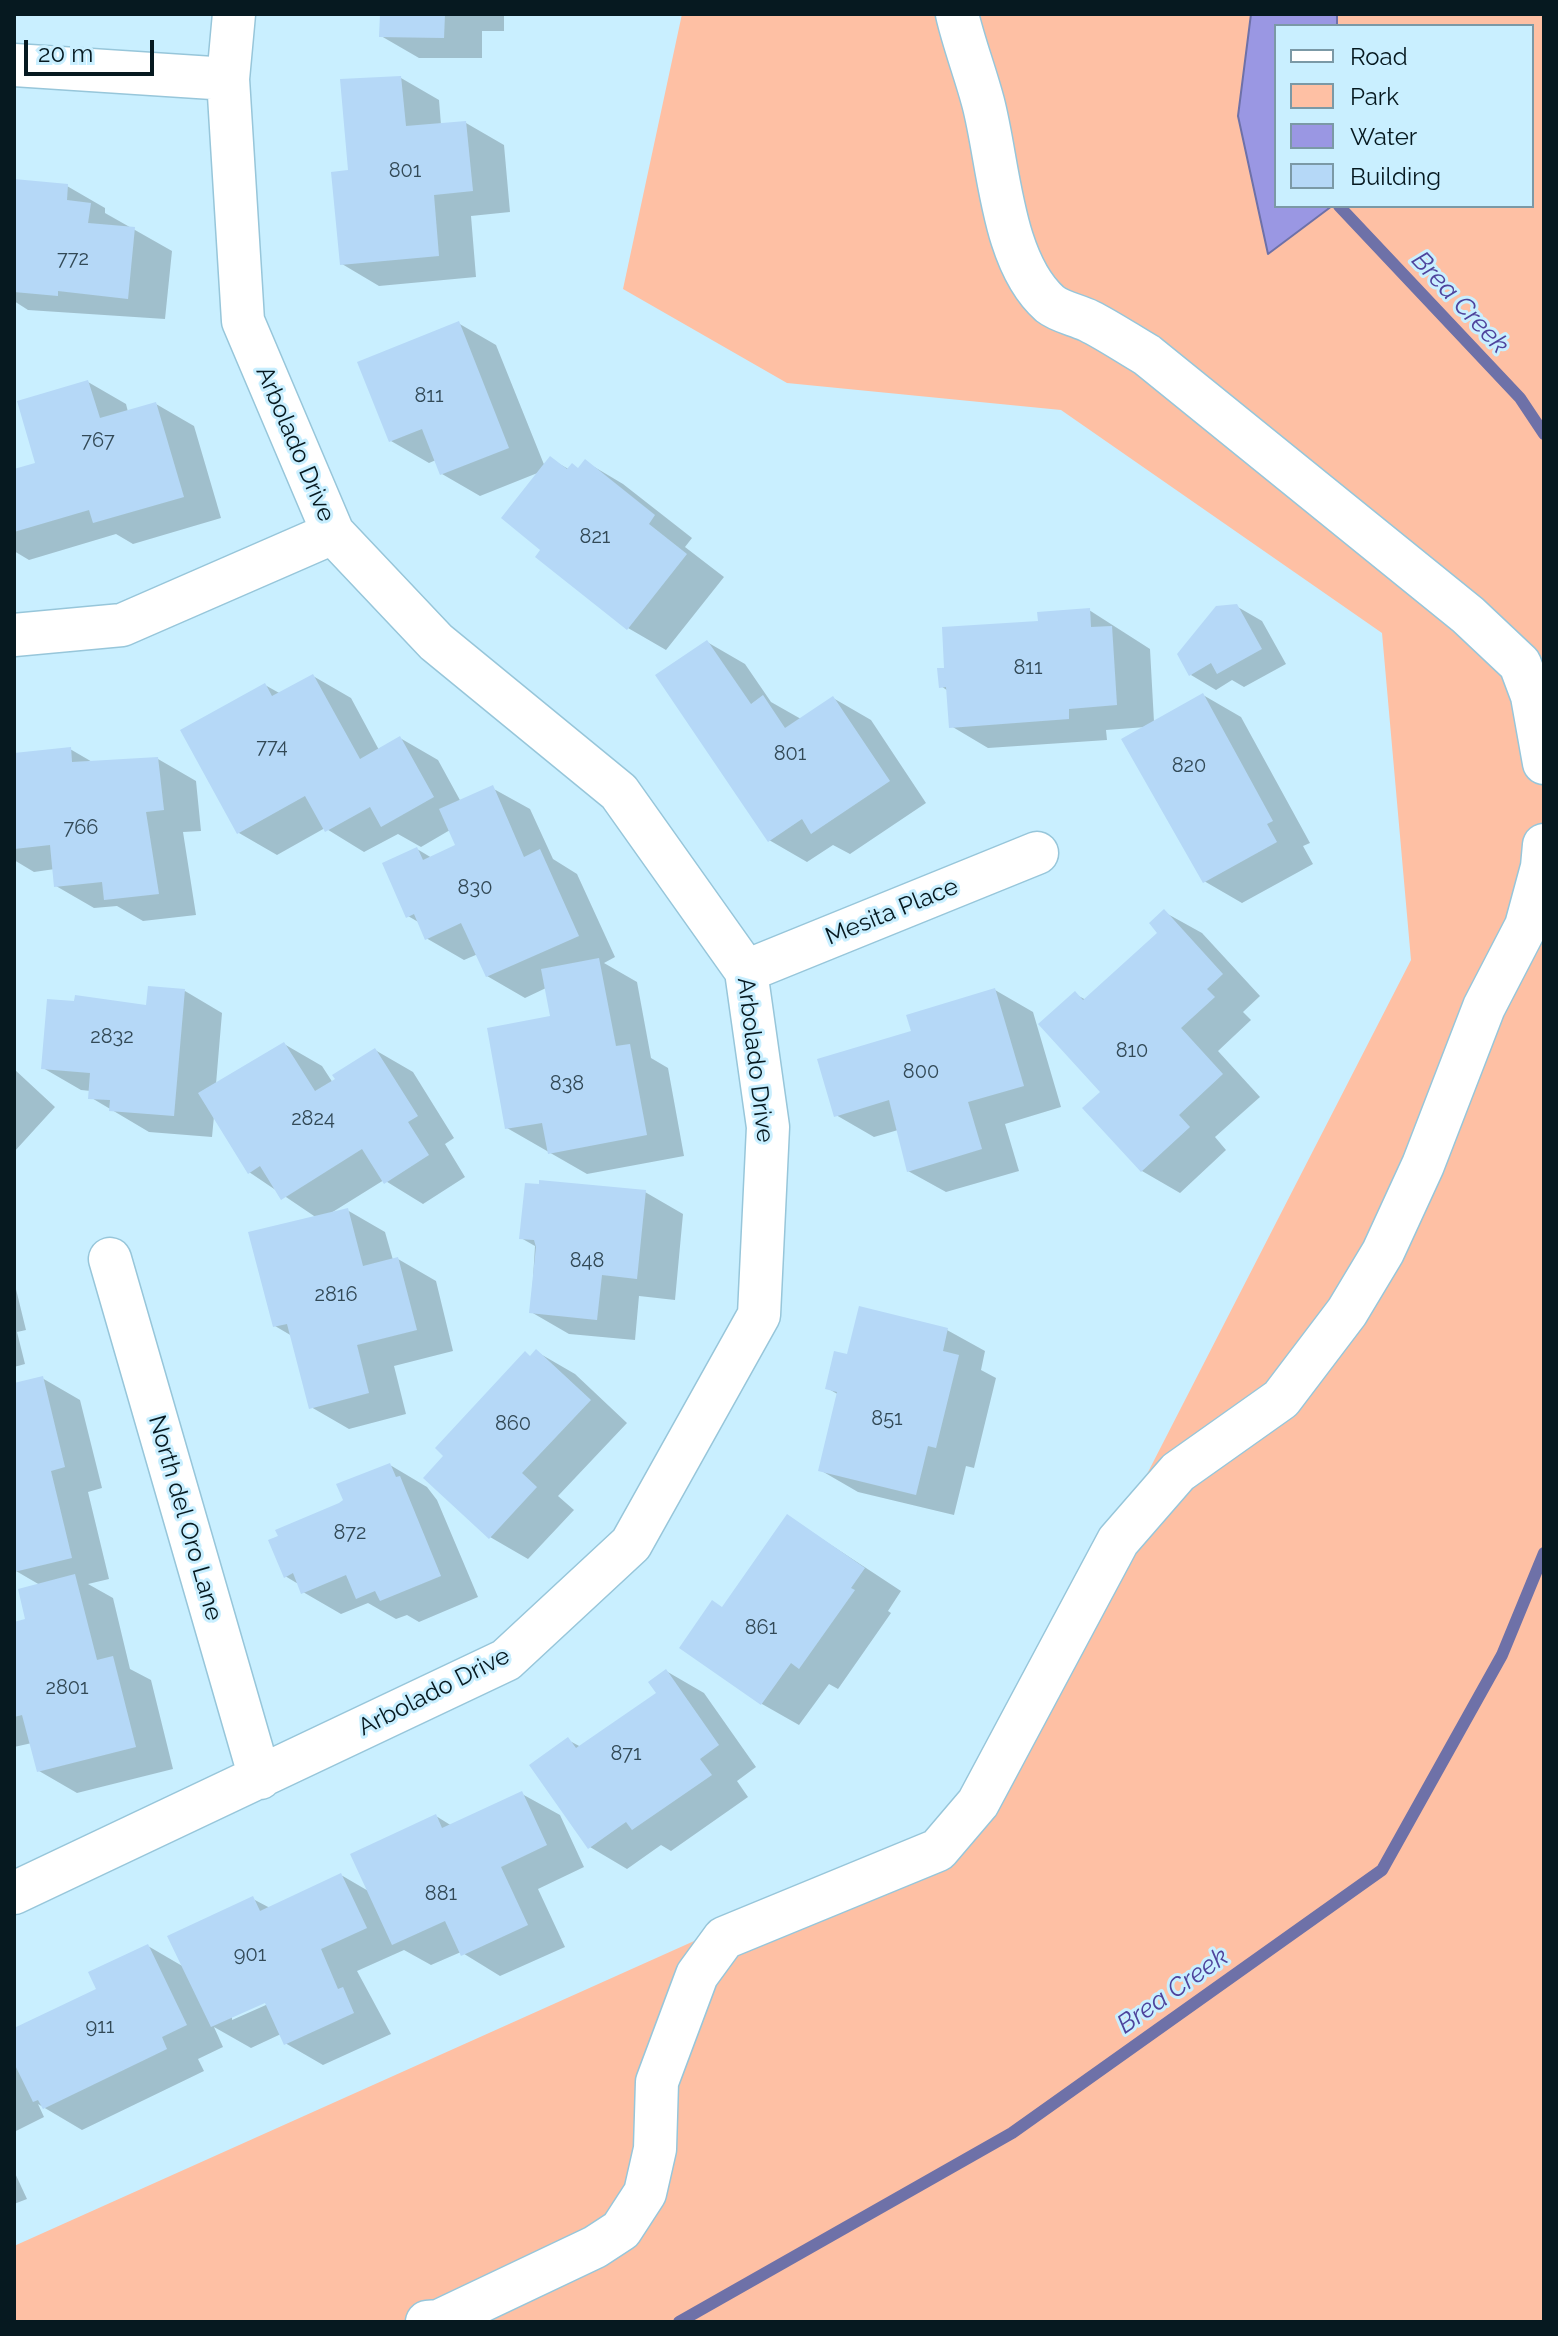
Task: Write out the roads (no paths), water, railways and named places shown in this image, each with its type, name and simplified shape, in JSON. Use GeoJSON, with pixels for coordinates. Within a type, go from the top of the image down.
{"type":"FeatureCollection","features":[{"type":"Feature","properties":{"kind":"street","name":"Arbolado Drive"},"geometry":{"type":"LineString","coordinates":[[14,1893],[506,1660],[631,1544],[759,1315],[768,1127],[746,971],[619,792],[436,642],[333,533],[243,321],[228,79],[234,14]]}},
{"type":"Feature","properties":{"kind":"street"},"geometry":{"type":"LineString","coordinates":[[957,14],[967,57],[983,101],[1002,198],[1019,256],[1032,282],[1051,305],[1090,321],[1147,355],[1468,615],[1520,664],[1532,696],[1544,763]]}},
{"type":"Feature","properties":{"kind":"street"},"geometry":{"type":"LineString","coordinates":[[14,65],[228,79]]}},
{"type":"Feature","properties":{"kind":"street"},"geometry":{"type":"LineString","coordinates":[[14,635],[122,625],[333,533]]}},
{"type":"Feature","properties":{"kind":"street"},"geometry":{"type":"LineString","coordinates":[[427,2322],[439,2321],[512,2288],[621,2230],[645,2193],[655,2149],[657,2082],[697,1975],[724,1938],[938,1850],[978,1803],[1118,1541],[1178,1472],[1281,1399],[1347,1312],[1383,1252],[1423,1165],[1484,1007],[1526,926],[1542,867],[1544,845]]}},
{"type":"Feature","properties":{"kind":"street","name":"Mesita Place"},"geometry":{"type":"LineString","coordinates":[[746,971],[1037,853]]}},
{"type":"Feature","properties":{"kind":"street","name":"North del Oro Lane"},"geometry":{"type":"LineString","coordinates":[[110,1259],[260,1778]]}},
{"type":"Feature","properties":{"kind":"water"},"geometry":{"type":"Polygon","coordinates":[[[1251,14],[1337,14],[1337,24],[1274,24],[1274,208],[1329,208],[1268,254],[1238,116],[1251,14]]]}},
{"type":"Feature","properties":{"kind":"waterway","name":"Brea Creek"},"geometry":{"type":"LineString","coordinates":[[1341,208],[1520,398],[1544,434]]}},
{"type":"Feature","properties":{"kind":"waterway","name":"Brea Creek"},"geometry":{"type":"LineString","coordinates":[[679,2322],[1012,2133],[1382,1870],[1502,1655],[1544,1553]]}}]}
